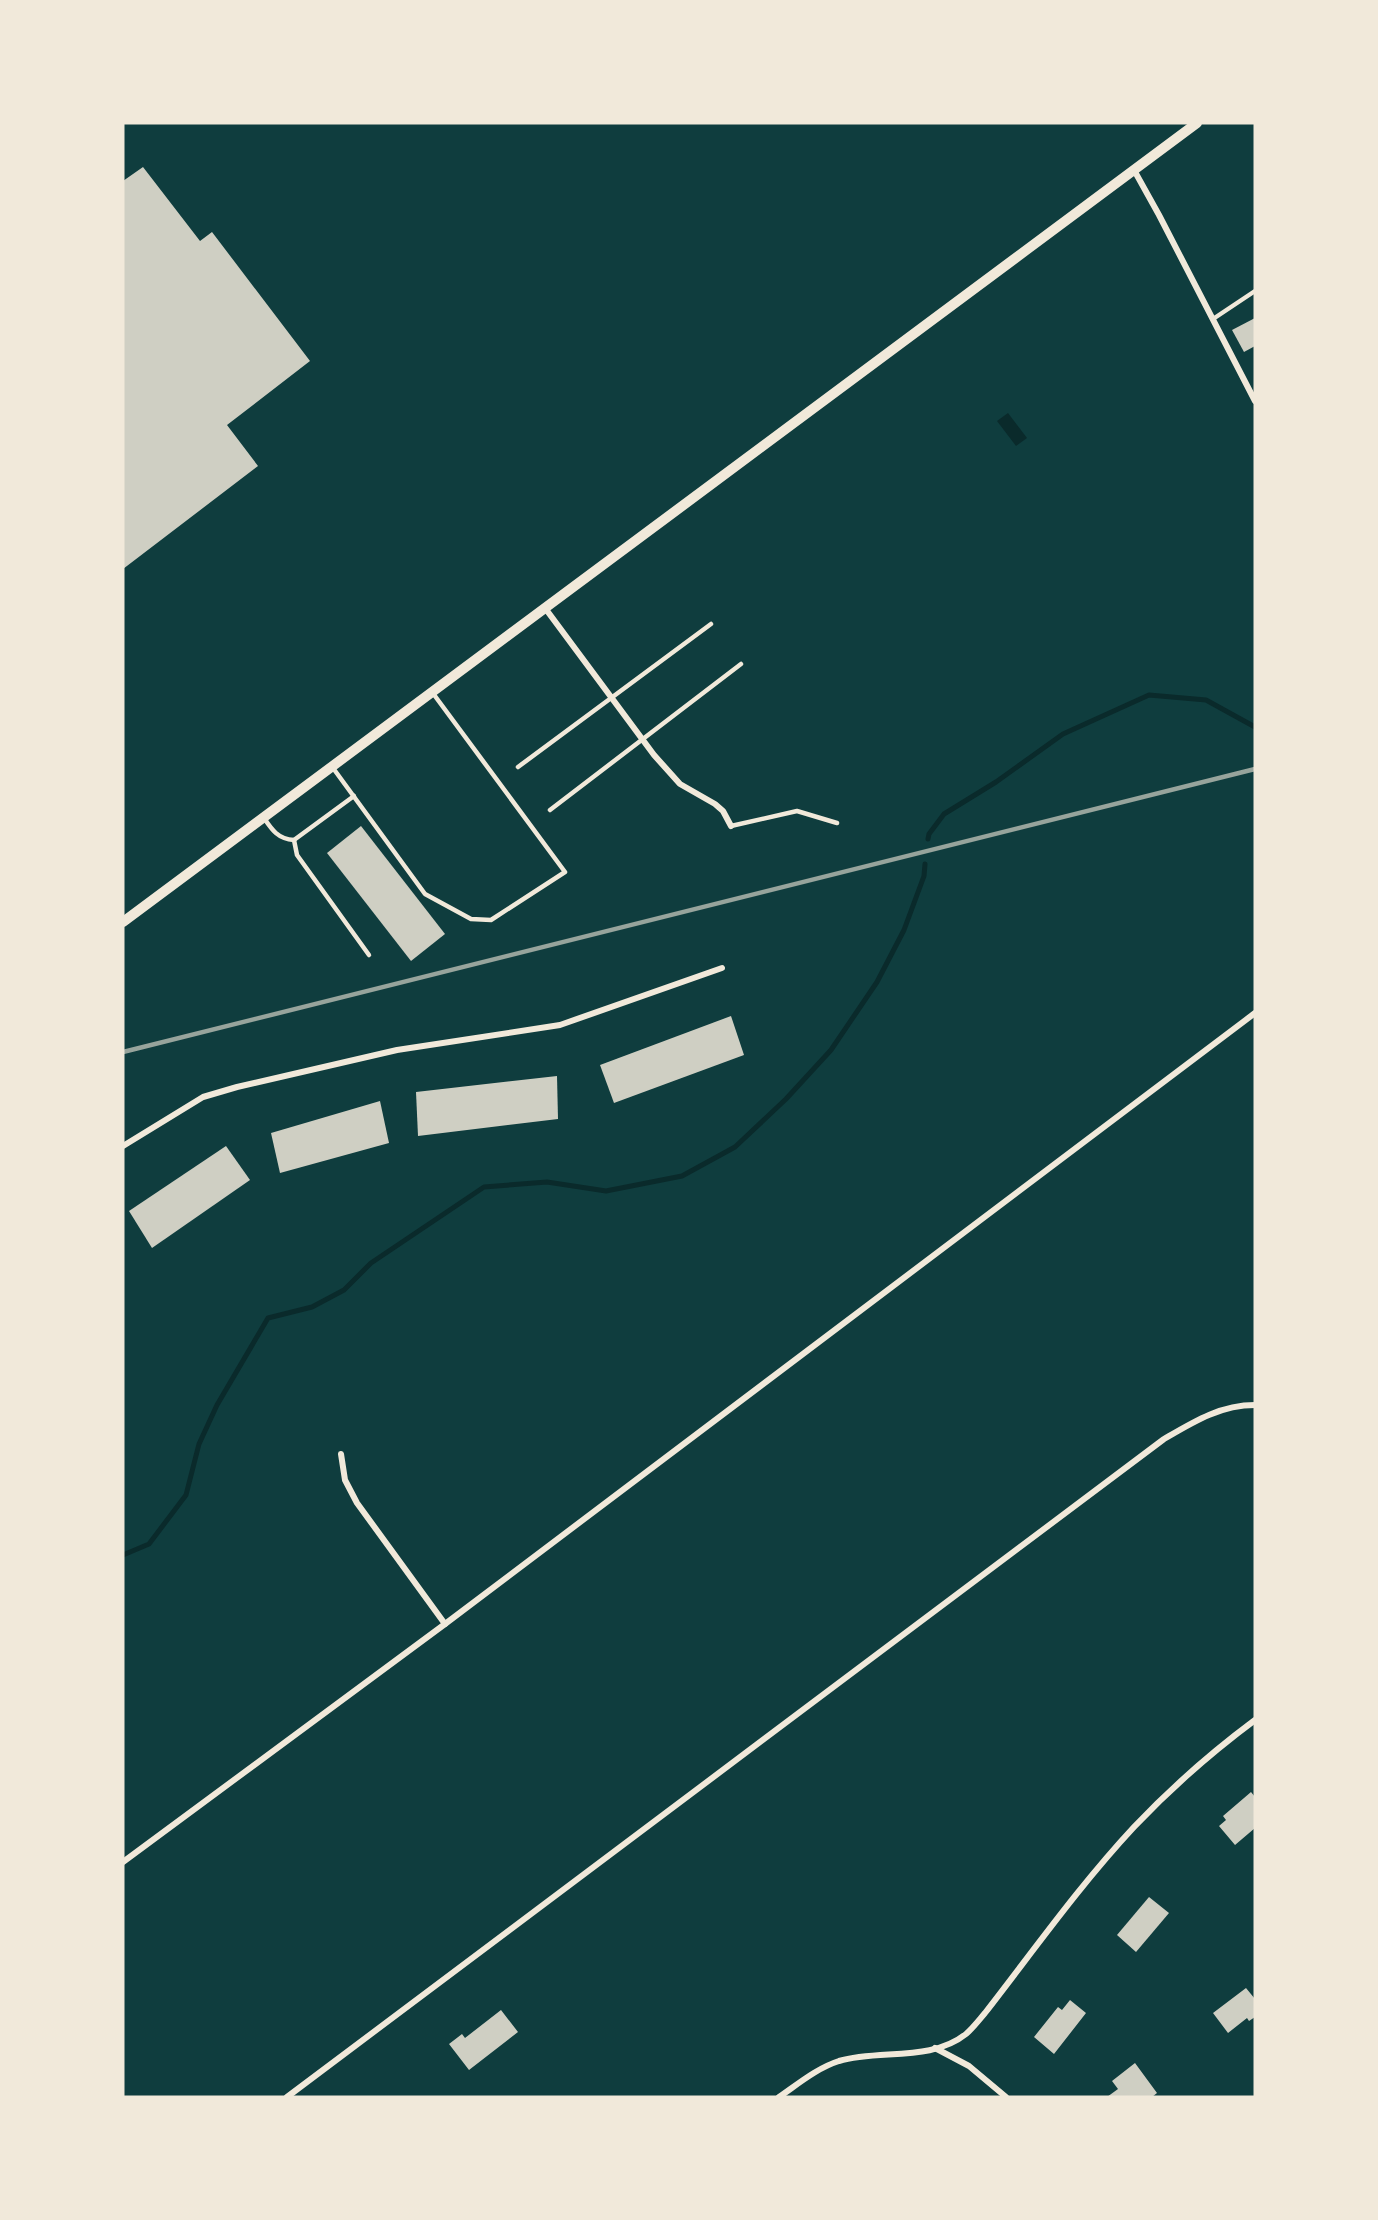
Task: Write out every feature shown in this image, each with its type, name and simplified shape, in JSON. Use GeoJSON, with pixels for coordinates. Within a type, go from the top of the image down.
{"type":"FeatureCollection","features":[{"type":"Feature","properties":{"kind":"street"},"geometry":{"type":"LineString","coordinates":[[123,922],[1197,123]]}},
{"type":"Feature","properties":{"kind":"street"},"geometry":{"type":"LineString","coordinates":[[1134,170],[1160,215],[1255,401]]}},
{"type":"Feature","properties":{"kind":"street"},"geometry":{"type":"LineString","coordinates":[[545,608],[644,741],[680,784],[715,804],[723,811],[731,826]]}},
{"type":"Feature","properties":{"kind":"street"},"geometry":{"type":"LineString","coordinates":[[123,1146],[203,1097],[398,1050],[560,1025],[722,968]]}},
{"type":"Feature","properties":{"kind":"street"},"geometry":{"type":"LineString","coordinates":[[123,1862],[445,1624],[1255,1013]]}},
{"type":"Feature","properties":{"kind":"street"},"geometry":{"type":"LineString","coordinates":[[287,2097],[1164,1439],[1199,1418],[1225,1408],[1255,1405]]}},
{"type":"Feature","properties":{"kind":"street"},"geometry":{"type":"LineString","coordinates":[[341,1454],[345,1480],[357,1503],[445,1624]]}},
{"type":"Feature","properties":{"kind":"street"},"geometry":{"type":"LineString","coordinates":[[779,2097],[815,2073],[838,2062],[935,2048],[967,2033],[1091,1876],[1135,1826],[1199,1765],[1255,1720]]}},
{"type":"Feature","properties":{"kind":"street"},"geometry":{"type":"LineString","coordinates":[[935,2048],[969,2066],[1006,2097]]}},
{"type":"Feature","properties":{"kind":"lane"},"geometry":{"type":"LineString","coordinates":[[1213,319],[1255,291]]}},
{"type":"Feature","properties":{"kind":"lane"},"geometry":{"type":"LineString","coordinates":[[518,767],[711,624]]}},
{"type":"Feature","properties":{"kind":"lane"},"geometry":{"type":"LineString","coordinates":[[550,810],[644,741],[741,664]]}},
{"type":"Feature","properties":{"kind":"lane"},"geometry":{"type":"LineString","coordinates":[[332,767],[425,894],[471,919],[491,920],[565,872],[432,692]]}},
{"type":"Feature","properties":{"kind":"lane"},"geometry":{"type":"LineString","coordinates":[[264,818],[276,835],[285,840],[294,840],[354,796]]}},
{"type":"Feature","properties":{"kind":"lane"},"geometry":{"type":"LineString","coordinates":[[731,826],[797,811],[837,824]]}},
{"type":"Feature","properties":{"kind":"lane"},"geometry":{"type":"LineString","coordinates":[[294,840],[297,855],[369,955]]}},
{"type":"Feature","properties":{"kind":"water"},"geometry":{"type":"Polygon","coordinates":[[[1008,413],[1027,438],[1016,446],[997,421],[1008,413]]]}},
{"type":"Feature","properties":{"kind":"building"},"geometry":{"type":"Polygon","coordinates":[[[143,167],[200,241],[212,232],[310,361],[227,425],[258,466],[123,569],[123,181],[143,167]]]}},
{"type":"Feature","properties":{"kind":"building"},"geometry":{"type":"Polygon","coordinates":[[[1255,318],[1255,346],[1244,352],[1232,330],[1255,318]]]}},
{"type":"Feature","properties":{"kind":"building"},"geometry":{"type":"Polygon","coordinates":[[[361,826],[445,934],[411,961],[327,853],[361,826]]]}},
{"type":"Feature","properties":{"kind":"building"},"geometry":{"type":"Polygon","coordinates":[[[731,1016],[744,1055],[614,1103],[600,1065],[731,1016]]]}},
{"type":"Feature","properties":{"kind":"building"},"geometry":{"type":"Polygon","coordinates":[[[557,1076],[558,1119],[418,1136],[416,1092],[557,1076]]]}},
{"type":"Feature","properties":{"kind":"building"},"geometry":{"type":"Polygon","coordinates":[[[380,1101],[389,1143],[280,1173],[271,1133],[380,1101]]]}},
{"type":"Feature","properties":{"kind":"building"},"geometry":{"type":"Polygon","coordinates":[[[226,1146],[250,1180],[152,1248],[129,1211],[226,1146]]]}},
{"type":"Feature","properties":{"kind":"building"},"geometry":{"type":"Polygon","coordinates":[[[1251,1792],[1255,1797],[1255,1828],[1235,1845],[1219,1826],[1226,1820],[1223,1816],[1251,1792]]]}},
{"type":"Feature","properties":{"kind":"building"},"geometry":{"type":"Polygon","coordinates":[[[1149,1897],[1169,1913],[1136,1952],[1117,1935],[1149,1897]]]}},
{"type":"Feature","properties":{"kind":"building"},"geometry":{"type":"Polygon","coordinates":[[[1246,1988],[1255,1999],[1255,2017],[1249,2021],[1247,2018],[1228,2033],[1213,2013],[1246,1988]]]}},
{"type":"Feature","properties":{"kind":"building"},"geometry":{"type":"Polygon","coordinates":[[[1070,2000],[1086,2013],[1054,2054],[1034,2037],[1058,2007],[1062,2010],[1070,2000]]]}},
{"type":"Feature","properties":{"kind":"building"},"geometry":{"type":"Polygon","coordinates":[[[501,2010],[518,2032],[469,2070],[449,2044],[462,2034],[465,2038],[501,2010]]]}},
{"type":"Feature","properties":{"kind":"building"},"geometry":{"type":"Polygon","coordinates":[[[1135,2063],[1157,2093],[1152,2097],[1107,2097],[1118,2089],[1112,2081],[1135,2063]]]}},
{"type":"Feature","properties":{"kind":"waterway"},"geometry":{"type":"LineString","coordinates":[[928,839],[929,834],[944,814],[996,782],[1063,734],[1149,695],[1206,700],[1255,727]]}},
{"type":"Feature","properties":{"kind":"waterway"},"geometry":{"type":"LineString","coordinates":[[123,1555],[149,1544],[186,1495],[199,1444],[217,1405],[268,1318],[312,1307],[344,1290],[371,1263],[484,1187],[547,1182],[606,1191],[682,1176],[735,1147],[786,1099],[831,1050],[877,982],[904,930],[924,876],[925,864]]}},
{"type":"Feature","properties":{"kind":"railway"},"geometry":{"type":"LineString","coordinates":[[123,1052],[1255,769]]}}]}
